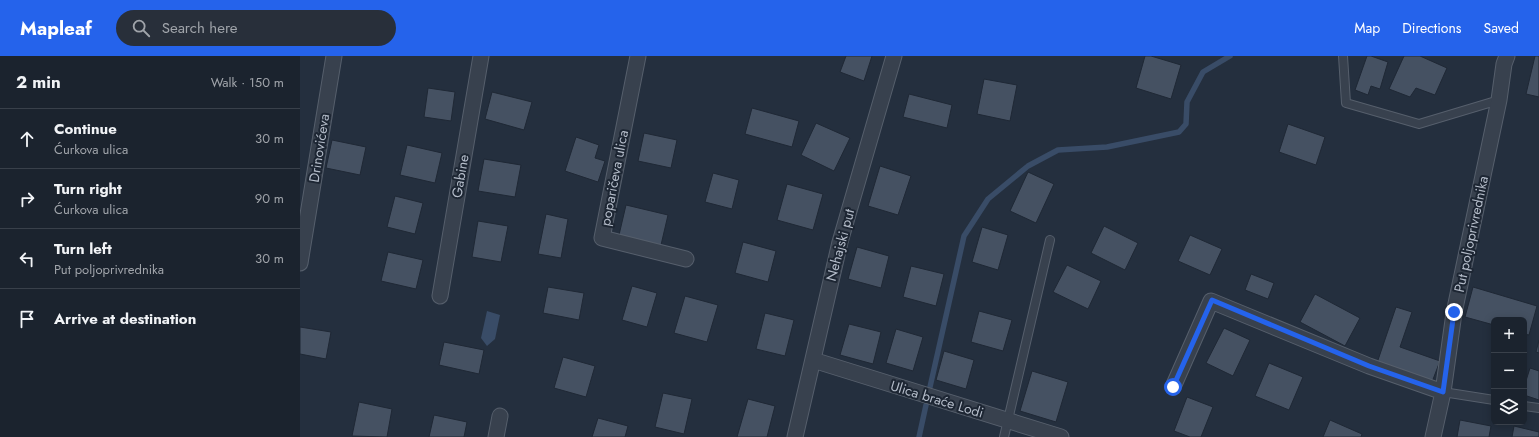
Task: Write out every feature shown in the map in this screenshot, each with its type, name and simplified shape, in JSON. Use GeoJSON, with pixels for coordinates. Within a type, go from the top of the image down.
{"type":"FeatureCollection","features":[{"type":"Feature","properties":{"kind":"street","name":"Drinovićeva"},"geometry":{"type":"LineString","coordinates":[[300,263],[334,56]]}},
{"type":"Feature","properties":{"kind":"street","name":"Gabine"},"geometry":{"type":"LineString","coordinates":[[440,296],[481,56]]}},
{"type":"Feature","properties":{"kind":"street","name":"poparičeva ulica"},"geometry":{"type":"LineString","coordinates":[[638,56],[602,238],[686,259]]}},
{"type":"Feature","properties":{"kind":"street","name":"Nehajski put"},"geometry":{"type":"LineString","coordinates":[[794,437],[840,242],[894,56]]}},
{"type":"Feature","properties":{"kind":"street","name":"Put poljoprivrednika"},"geometry":{"type":"LineString","coordinates":[[1433,437],[1443,392],[1454,312],[1499,100],[1504,64],[1507,56]]}},
{"type":"Feature","properties":{"kind":"street"},"geometry":{"type":"LineString","coordinates":[[1173,387],[1212,300],[1369,366],[1443,392]]}},
{"type":"Feature","properties":{"kind":"street","name":"Ulica braće Lodi"},"geometry":{"type":"LineString","coordinates":[[812,360],[1061,437]]}},
{"type":"Feature","properties":{"kind":"street"},"geometry":{"type":"LineString","coordinates":[[496,437],[500,416]]}},
{"type":"Feature","properties":{"kind":"lane"},"geometry":{"type":"LineString","coordinates":[[1343,56],[1346,103],[1419,124],[1499,100]]}},
{"type":"Feature","properties":{"kind":"lane"},"geometry":{"type":"LineString","coordinates":[[1004,437],[1050,240]]}},
{"type":"Feature","properties":{"kind":"lane"},"geometry":{"type":"LineString","coordinates":[[1443,392],[1491,400]]}},
{"type":"Feature","properties":{"kind":"lane"},"geometry":{"type":"LineString","coordinates":[[1527,406],[1539,408]]}},
{"type":"Feature","properties":{"kind":"water"},"geometry":{"type":"Polygon","coordinates":[[[487,311],[500,315],[495,339],[487,346],[481,338],[487,311]]]}},
{"type":"Feature","properties":{"kind":"building"},"geometry":{"type":"Polygon","coordinates":[[[846,56],[872,56],[864,81],[840,72],[846,56]]]}},
{"type":"Feature","properties":{"kind":"building"},"geometry":{"type":"Polygon","coordinates":[[[1145,56],[1151,56],[1181,65],[1171,99],[1136,88],[1145,56]]]}},
{"type":"Feature","properties":{"kind":"building"},"geometry":{"type":"Polygon","coordinates":[[[1367,56],[1388,62],[1380,89],[1371,86],[1368,95],[1355,90],[1367,56]]]}},
{"type":"Feature","properties":{"kind":"building"},"geometry":{"type":"Polygon","coordinates":[[[1404,56],[1420,56],[1447,68],[1435,95],[1416,88],[1410,97],[1389,89],[1404,56]]]}},
{"type":"Feature","properties":{"kind":"building"},"geometry":{"type":"Polygon","coordinates":[[[1535,56],[1539,56],[1539,97],[1526,94],[1535,56]]]}},
{"type":"Feature","properties":{"kind":"building"},"geometry":{"type":"Polygon","coordinates":[[[984,79],[1017,85],[1010,121],[977,114],[984,79]]]}},
{"type":"Feature","properties":{"kind":"building"},"geometry":{"type":"Polygon","coordinates":[[[428,88],[455,92],[451,121],[424,117],[428,88]]]}},
{"type":"Feature","properties":{"kind":"building"},"geometry":{"type":"Polygon","coordinates":[[[492,92],[532,102],[524,130],[485,119],[492,92]]]}},
{"type":"Feature","properties":{"kind":"building"},"geometry":{"type":"Polygon","coordinates":[[[909,94],[952,105],[947,128],[903,117],[909,94]]]}},
{"type":"Feature","properties":{"kind":"building"},"geometry":{"type":"Polygon","coordinates":[[[752,108],[799,121],[792,147],[745,134],[752,108]]]}},
{"type":"Feature","properties":{"kind":"building"},"geometry":{"type":"Polygon","coordinates":[[[816,123],[850,138],[834,171],[801,155],[816,123]]]}},
{"type":"Feature","properties":{"kind":"building"},"geometry":{"type":"Polygon","coordinates":[[[1288,124],[1325,137],[1316,165],[1279,152],[1288,124]]]}},
{"type":"Feature","properties":{"kind":"building"},"geometry":{"type":"Polygon","coordinates":[[[644,133],[677,140],[671,168],[638,161],[644,133]]]}},
{"type":"Feature","properties":{"kind":"building"},"geometry":{"type":"Polygon","coordinates":[[[576,137],[599,145],[595,158],[605,161],[598,182],[565,171],[576,137]]]}},
{"type":"Feature","properties":{"kind":"building"},"geometry":{"type":"Polygon","coordinates":[[[332,140],[366,147],[360,175],[326,168],[332,140]]]}},
{"type":"Feature","properties":{"kind":"building"},"geometry":{"type":"Polygon","coordinates":[[[407,145],[442,153],[435,183],[400,175],[407,145]]]}},
{"type":"Feature","properties":{"kind":"building"},"geometry":{"type":"Polygon","coordinates":[[[484,159],[521,165],[515,197],[478,191],[484,159]]]}},
{"type":"Feature","properties":{"kind":"building"},"geometry":{"type":"Polygon","coordinates":[[[880,166],[911,176],[898,215],[868,206],[880,166]]]}},
{"type":"Feature","properties":{"kind":"building"},"geometry":{"type":"Polygon","coordinates":[[[1028,172],[1054,184],[1036,223],[1010,211],[1028,172]]]}},
{"type":"Feature","properties":{"kind":"building"},"geometry":{"type":"Polygon","coordinates":[[[713,173],[739,180],[732,209],[705,202],[713,173]]]}},
{"type":"Feature","properties":{"kind":"building"},"geometry":{"type":"Polygon","coordinates":[[[787,184],[823,194],[813,230],[777,220],[787,184]]]}},
{"type":"Feature","properties":{"kind":"building"},"geometry":{"type":"Polygon","coordinates":[[[395,196],[423,203],[415,234],[387,227],[395,196]]]}},
{"type":"Feature","properties":{"kind":"building"},"geometry":{"type":"Polygon","coordinates":[[[626,205],[668,215],[661,245],[619,235],[626,205]]]}},
{"type":"Feature","properties":{"kind":"building"},"geometry":{"type":"Polygon","coordinates":[[[546,214],[568,219],[561,258],[538,254],[546,214]]]}},
{"type":"Feature","properties":{"kind":"building"},"geometry":{"type":"Polygon","coordinates":[[[478,221],[508,226],[501,262],[472,257],[478,221]]]}},
{"type":"Feature","properties":{"kind":"building"},"geometry":{"type":"Polygon","coordinates":[[[1104,226],[1138,243],[1125,270],[1091,253],[1104,226]]]}},
{"type":"Feature","properties":{"kind":"building"},"geometry":{"type":"Polygon","coordinates":[[[982,227],[1008,235],[998,270],[972,262],[982,227]]]}},
{"type":"Feature","properties":{"kind":"building"},"geometry":{"type":"Polygon","coordinates":[[[1190,235],[1222,249],[1210,275],[1178,261],[1190,235]]]}},
{"type":"Feature","properties":{"kind":"building"},"geometry":{"type":"Polygon","coordinates":[[[743,242],[776,251],[768,282],[735,273],[743,242]]]}},
{"type":"Feature","properties":{"kind":"building"},"geometry":{"type":"Polygon","coordinates":[[[857,247],[889,256],[881,288],[848,279],[857,247]]]}},
{"type":"Feature","properties":{"kind":"building"},"geometry":{"type":"Polygon","coordinates":[[[388,252],[423,260],[416,289],[381,281],[388,252]]]}},
{"type":"Feature","properties":{"kind":"building"},"geometry":{"type":"Polygon","coordinates":[[[1067,265],[1101,281],[1088,309],[1053,292],[1067,265]]]}},
{"type":"Feature","properties":{"kind":"building"},"geometry":{"type":"Polygon","coordinates":[[[911,266],[944,274],[936,306],[903,297],[911,266]]]}},
{"type":"Feature","properties":{"kind":"building"},"geometry":{"type":"Polygon","coordinates":[[[1251,274],[1274,283],[1268,299],[1245,290],[1251,274]]]}},
{"type":"Feature","properties":{"kind":"building"},"geometry":{"type":"Polygon","coordinates":[[[632,286],[657,293],[647,327],[622,320],[632,286]]]}},
{"type":"Feature","properties":{"kind":"building"},"geometry":{"type":"Polygon","coordinates":[[[548,287],[584,293],[579,320],[543,313],[548,287]]]}},
{"type":"Feature","properties":{"kind":"building"},"geometry":{"type":"Polygon","coordinates":[[[1473,287],[1537,306],[1529,335],[1527,335],[1527,317],[1491,317],[1491,324],[1465,317],[1473,287]]]}},
{"type":"Feature","properties":{"kind":"building"},"geometry":{"type":"Polygon","coordinates":[[[1315,294],[1360,318],[1345,346],[1300,322],[1315,294]]]}},
{"type":"Feature","properties":{"kind":"building"},"geometry":{"type":"Polygon","coordinates":[[[685,296],[718,305],[707,342],[674,333],[685,296]]]}},
{"type":"Feature","properties":{"kind":"building"},"geometry":{"type":"Polygon","coordinates":[[[1396,307],[1412,312],[1400,347],[1440,361],[1432,382],[1377,363],[1396,307]]]}},
{"type":"Feature","properties":{"kind":"building"},"geometry":{"type":"Polygon","coordinates":[[[979,311],[1012,320],[1003,351],[971,342],[979,311]]]}},
{"type":"Feature","properties":{"kind":"building"},"geometry":{"type":"Polygon","coordinates":[[[765,313],[794,320],[785,356],[756,349],[765,313]]]}},
{"type":"Feature","properties":{"kind":"building"},"geometry":{"type":"Polygon","coordinates":[[[849,324],[881,332],[873,364],[840,355],[849,324]]]}},
{"type":"Feature","properties":{"kind":"building"},"geometry":{"type":"Polygon","coordinates":[[[300,327],[331,332],[326,359],[300,354],[300,327]]]}},
{"type":"Feature","properties":{"kind":"building"},"geometry":{"type":"Polygon","coordinates":[[[1224,328],[1250,340],[1233,376],[1206,363],[1224,328]]]}},
{"type":"Feature","properties":{"kind":"building"},"geometry":{"type":"Polygon","coordinates":[[[896,329],[923,337],[913,371],[886,363],[896,329]]]}},
{"type":"Feature","properties":{"kind":"building"},"geometry":{"type":"Polygon","coordinates":[[[1539,340],[1539,353],[1536,352],[1539,340]]]}},
{"type":"Feature","properties":{"kind":"building"},"geometry":{"type":"Polygon","coordinates":[[[444,342],[484,350],[479,374],[439,365],[444,342]]]}},
{"type":"Feature","properties":{"kind":"building"},"geometry":{"type":"Polygon","coordinates":[[[944,351],[974,360],[966,389],[936,380],[944,351]]]}},
{"type":"Feature","properties":{"kind":"building"},"geometry":{"type":"Polygon","coordinates":[[[563,357],[595,366],[586,397],[554,388],[563,357]]]}},
{"type":"Feature","properties":{"kind":"building"},"geometry":{"type":"Polygon","coordinates":[[[1269,363],[1303,377],[1289,410],[1255,396],[1269,363]]]}},
{"type":"Feature","properties":{"kind":"building"},"geometry":{"type":"Polygon","coordinates":[[[1530,368],[1539,371],[1539,400],[1527,396],[1527,378],[1530,368]]]}},
{"type":"Feature","properties":{"kind":"building"},"geometry":{"type":"Polygon","coordinates":[[[1032,371],[1068,382],[1056,422],[1020,411],[1032,371]]]}},
{"type":"Feature","properties":{"kind":"building"},"geometry":{"type":"Polygon","coordinates":[[[663,393],[692,399],[684,434],[655,427],[663,393]]]}},
{"type":"Feature","properties":{"kind":"building"},"geometry":{"type":"Polygon","coordinates":[[[1187,397],[1213,407],[1201,437],[1190,437],[1174,431],[1187,397]]]}},
{"type":"Feature","properties":{"kind":"building"},"geometry":{"type":"Polygon","coordinates":[[[748,399],[775,406],[767,437],[737,437],[748,399]]]}},
{"type":"Feature","properties":{"kind":"building"},"geometry":{"type":"Polygon","coordinates":[[[359,402],[392,409],[387,437],[352,436],[359,402]]]}},
{"type":"Feature","properties":{"kind":"building"},"geometry":{"type":"Polygon","coordinates":[[[434,415],[467,422],[464,437],[429,437],[434,415]]]}},
{"type":"Feature","properties":{"kind":"building"},"geometry":{"type":"Polygon","coordinates":[[[598,418],[628,426],[625,437],[592,437],[598,418]]]}},
{"type":"Feature","properties":{"kind":"building"},"geometry":{"type":"Polygon","coordinates":[[[1330,420],[1362,434],[1361,437],[1323,437],[1330,420]]]}},
{"type":"Feature","properties":{"kind":"building"},"geometry":{"type":"Polygon","coordinates":[[[1460,420],[1491,426],[1489,437],[1457,437],[1460,420]]]}},
{"type":"Feature","properties":{"kind":"building"},"geometry":{"type":"Polygon","coordinates":[[[1514,426],[1539,432],[1539,437],[1512,437],[1514,426]]]}},
{"type":"Feature","properties":{"kind":"waterway"},"geometry":{"type":"LineString","coordinates":[[930,387],[964,236],[988,199],[1028,166],[1058,150],[1107,147],[1179,132],[1186,124],[1187,102],[1203,72],[1230,56]]}},
{"type":"Feature","properties":{"kind":"waterway"},"geometry":{"type":"LineString","coordinates":[[919,437],[926,405]]}},
{"type":"Feature","properties":{"kind":"route"},"geometry":{"type":"LineString","coordinates":[[1173,387],[1212,300],[1369,366],[1443,392],[1454,312]]}}]}
